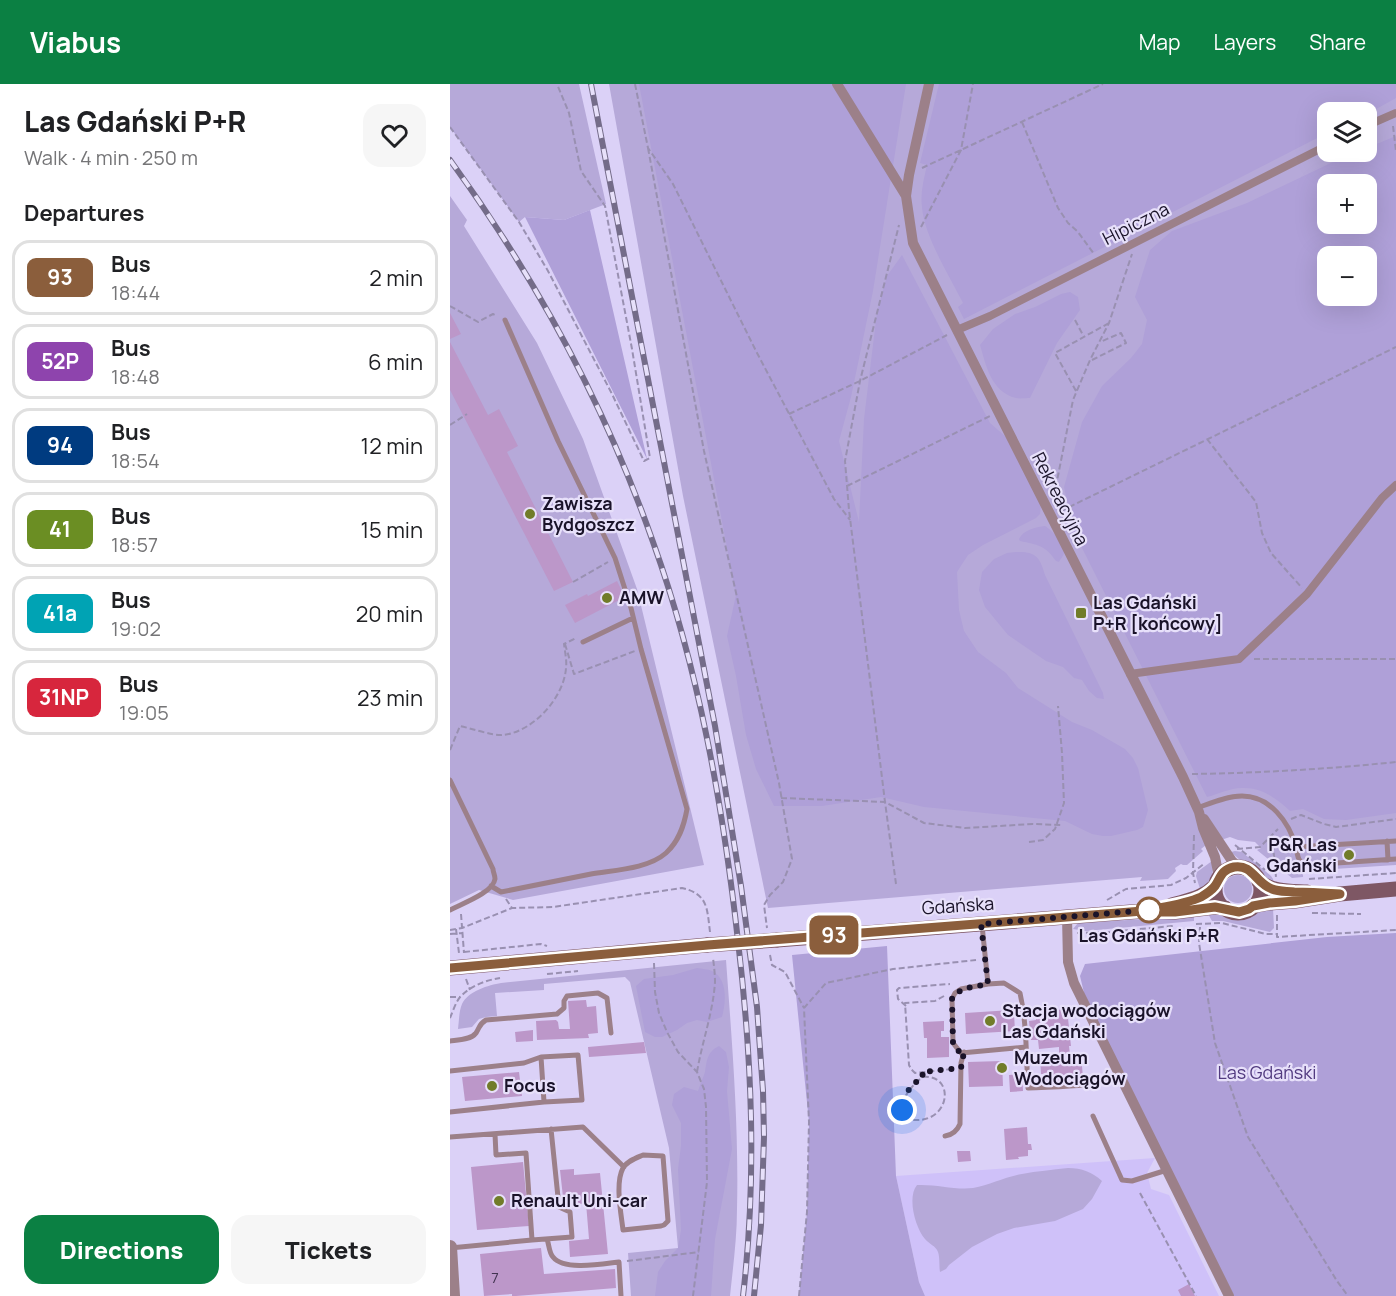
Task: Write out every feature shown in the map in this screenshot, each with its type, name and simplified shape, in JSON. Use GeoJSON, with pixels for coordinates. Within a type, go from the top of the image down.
{"type":"FeatureCollection","features":[{"type":"Feature","properties":{"kind":"main road"},"geometry":{"type":"LineString","coordinates":[[1259,882],[1260,895],[1249,909],[1239,912],[1229,911],[1217,898],[1217,881],[1227,869],[1239,867],[1251,872],[1266,887],[1277,891],[1340,894]]}},
{"type":"Feature","properties":{"kind":"main road","name":"Gdańska"},"geometry":{"type":"LineString","coordinates":[[1143,911],[1200,897],[1209,892],[1217,881]]}},
{"type":"Feature","properties":{"kind":"main road"},"geometry":{"type":"LineString","coordinates":[[1253,906],[1396,889]]}},
{"type":"Feature","properties":{"kind":"main road","name":"Gdańska"},"geometry":{"type":"LineString","coordinates":[[454,962],[1143,911],[1175,912],[1225,908]]}},
{"type":"Feature","properties":{"kind":"street","name":"Rekreacyjna"},"geometry":{"type":"LineString","coordinates":[[837,84],[906,196]]}},
{"type":"Feature","properties":{"kind":"street","name":"Rekreacyjna"},"geometry":{"type":"LineString","coordinates":[[929,84],[906,196],[913,243],[1183,777],[1215,857],[1217,881]]}},
{"type":"Feature","properties":{"kind":"street"},"geometry":{"type":"LineString","coordinates":[[1377,121],[1394,114]]}},
{"type":"Feature","properties":{"kind":"street","name":"Hipiczna"},"geometry":{"type":"LineString","coordinates":[[957,330],[1099,262],[1317,151]]}},
{"type":"Feature","properties":{"kind":"street"},"geometry":{"type":"LineString","coordinates":[[1130,674],[1239,659],[1307,594],[1382,498],[1396,485]]}},
{"type":"Feature","properties":{"kind":"street","name":"Rekreacyjna"},"geometry":{"type":"LineString","coordinates":[[1198,810],[1232,861],[1239,867]]}},
{"type":"Feature","properties":{"kind":"street"},"geometry":{"type":"LineString","coordinates":[[1066,917],[1068,962],[1074,983],[1229,1296]]}},
{"type":"Feature","properties":{"kind":"street"},"geometry":{"type":"LineString","coordinates":[[450,1248],[453,1296]]}},
{"type":"Feature","properties":{"kind":"lane"},"geometry":{"type":"LineString","coordinates":[[491,886],[501,892],[651,862],[665,854],[680,836],[687,808],[615,558],[558,441],[505,320]]}},
{"type":"Feature","properties":{"kind":"lane"},"geometry":{"type":"LineString","coordinates":[[583,642],[633,618]]}},
{"type":"Feature","properties":{"kind":"lane"},"geometry":{"type":"LineString","coordinates":[[450,780],[493,868],[495,879],[491,886],[481,894],[450,910]]}},
{"type":"Feature","properties":{"kind":"lane"},"geometry":{"type":"LineString","coordinates":[[1198,810],[1233,797],[1243,796],[1262,801],[1282,819],[1296,847],[1298,860],[1307,865],[1396,859]]}},
{"type":"Feature","properties":{"kind":"lane"},"geometry":{"type":"LineString","coordinates":[[1296,847],[1396,840]]}},
{"type":"Feature","properties":{"kind":"lane"},"geometry":{"type":"LineString","coordinates":[[1387,841],[1388,860]]}},
{"type":"Feature","properties":{"kind":"lane"},"geometry":{"type":"LineString","coordinates":[[981,924],[988,984]]}},
{"type":"Feature","properties":{"kind":"lane"},"geometry":{"type":"LineString","coordinates":[[1026,1047],[960,1053],[953,1043],[952,999],[955,993],[961,989],[1004,983],[1020,993],[1024,1008],[1026,1047],[1028,1088],[1095,1083],[1108,1079],[1118,1072]]}},
{"type":"Feature","properties":{"kind":"lane"},"geometry":{"type":"LineString","coordinates":[[450,1041],[469,1038],[486,1020],[556,1014],[564,1008],[564,1000],[567,996],[598,993],[607,998],[611,1033]]}},
{"type":"Feature","properties":{"kind":"lane"},"geometry":{"type":"LineString","coordinates":[[945,1136],[950,1136],[957,1131],[960,1124],[961,1068],[964,1052]]}},
{"type":"Feature","properties":{"kind":"lane"},"geometry":{"type":"LineString","coordinates":[[450,1071],[524,1063],[541,1057],[578,1055],[582,1100],[450,1112]]}},
{"type":"Feature","properties":{"kind":"lane"},"geometry":{"type":"LineString","coordinates":[[541,1057],[544,1102]]}},
{"type":"Feature","properties":{"kind":"lane"},"geometry":{"type":"LineString","coordinates":[[1093,1116],[1122,1180],[1132,1181],[1167,1170]]}},
{"type":"Feature","properties":{"kind":"lane"},"geometry":{"type":"LineString","coordinates":[[450,1137],[584,1127],[624,1167]]}},
{"type":"Feature","properties":{"kind":"lane"},"geometry":{"type":"LineString","coordinates":[[450,1248],[572,1237],[570,1212],[559,1207],[550,1129]]}},
{"type":"Feature","properties":{"kind":"lane"},"geometry":{"type":"LineString","coordinates":[[495,1134],[496,1155],[526,1153],[532,1240]]}},
{"type":"Feature","properties":{"kind":"lane"},"geometry":{"type":"LineString","coordinates":[[643,1155],[663,1156],[668,1221],[664,1225],[623,1230],[619,1181],[624,1167],[633,1159],[643,1155]]}},
{"type":"Feature","properties":{"kind":"lane"},"geometry":{"type":"LineString","coordinates":[[547,1239],[552,1256],[561,1263],[578,1266],[618,1262],[621,1296]]}},
{"type":"Feature","properties":{"kind":"path"},"geometry":{"type":"LineString","coordinates":[[450,127],[519,222],[548,271],[644,461],[650,458],[606,206],[582,171],[569,113],[557,84]]}},
{"type":"Feature","properties":{"kind":"path"},"geometry":{"type":"LineString","coordinates":[[635,84],[704,451],[781,798],[792,859],[783,882],[764,905],[772,937]]}},
{"type":"Feature","properties":{"kind":"path"},"geometry":{"type":"LineString","coordinates":[[913,243],[961,150],[973,84]]}},
{"type":"Feature","properties":{"kind":"path"},"geometry":{"type":"LineString","coordinates":[[909,175],[1103,84]]}},
{"type":"Feature","properties":{"kind":"path"},"geometry":{"type":"LineString","coordinates":[[1394,114],[1396,152]]}},
{"type":"Feature","properties":{"kind":"path"},"geometry":{"type":"LineString","coordinates":[[1022,122],[1058,208],[1099,262]]}},
{"type":"Feature","properties":{"kind":"path"},"geometry":{"type":"LineString","coordinates":[[648,148],[673,184],[789,414],[834,499],[850,521]]}},
{"type":"Feature","properties":{"kind":"path"},"geometry":{"type":"LineString","coordinates":[[896,884],[850,521],[845,461],[861,381],[900,219]]}},
{"type":"Feature","properties":{"kind":"path"},"geometry":{"type":"LineString","coordinates":[[1054,495],[1073,400],[1109,323],[1132,253],[1130,246]]}},
{"type":"Feature","properties":{"kind":"path"},"geometry":{"type":"LineString","coordinates":[[450,306],[478,322],[493,314],[505,320]]}},
{"type":"Feature","properties":{"kind":"path"},"geometry":{"type":"LineString","coordinates":[[1075,320],[1084,337]]}},
{"type":"Feature","properties":{"kind":"path"},"geometry":{"type":"LineString","coordinates":[[1076,392],[1055,353],[1109,323]]}},
{"type":"Feature","properties":{"kind":"path"},"geometry":{"type":"LineString","coordinates":[[789,414],[861,381],[957,330]]}},
{"type":"Feature","properties":{"kind":"path"},"geometry":{"type":"LineString","coordinates":[[1090,360],[1126,343],[1121,333],[1100,342]]}},
{"type":"Feature","properties":{"kind":"path"},"geometry":{"type":"LineString","coordinates":[[1051,516],[1396,346]]}},
{"type":"Feature","properties":{"kind":"path"},"geometry":{"type":"LineString","coordinates":[[847,487],[998,412]]}},
{"type":"Feature","properties":{"kind":"path"},"geometry":{"type":"LineString","coordinates":[[450,425],[467,414]]}},
{"type":"Feature","properties":{"kind":"path"},"geometry":{"type":"LineString","coordinates":[[1207,440],[1256,502],[1262,533],[1271,553],[1307,594]]}},
{"type":"Feature","properties":{"kind":"path"},"geometry":{"type":"LineString","coordinates":[[573,582],[615,558]]}},
{"type":"Feature","properties":{"kind":"path"},"geometry":{"type":"LineString","coordinates":[[565,644],[576,638]]}},
{"type":"Feature","properties":{"kind":"path"},"geometry":{"type":"LineString","coordinates":[[565,644],[574,674],[641,649]]}},
{"type":"Feature","properties":{"kind":"path"},"geometry":{"type":"LineString","coordinates":[[450,750],[460,726],[500,736],[516,732],[534,722],[550,706],[560,690],[567,668],[565,644]]}},
{"type":"Feature","properties":{"kind":"path"},"geometry":{"type":"LineString","coordinates":[[1239,659],[1396,659]]}},
{"type":"Feature","properties":{"kind":"path"},"geometry":{"type":"LineString","coordinates":[[1029,842],[1043,840],[1055,828],[1064,804],[1058,706]]}},
{"type":"Feature","properties":{"kind":"path"},"geometry":{"type":"LineString","coordinates":[[1189,774],[1271,772],[1396,762]]}},
{"type":"Feature","properties":{"kind":"path"},"geometry":{"type":"LineString","coordinates":[[781,798],[885,802],[924,823],[965,828],[1033,824],[1061,825]]}},
{"type":"Feature","properties":{"kind":"path"},"geometry":{"type":"LineString","coordinates":[[1295,817],[1301,815],[1336,826],[1396,819]]}},
{"type":"Feature","properties":{"kind":"path"},"geometry":{"type":"LineString","coordinates":[[1272,834],[1277,880],[1241,848],[1260,847],[1272,834],[1278,829]]}},
{"type":"Feature","properties":{"kind":"path"},"geometry":{"type":"LineString","coordinates":[[1194,831],[1193,873],[1198,892]]}},
{"type":"Feature","properties":{"kind":"path"},"geometry":{"type":"LineString","coordinates":[[1134,888],[1171,885],[1186,878],[1211,859]]}},
{"type":"Feature","properties":{"kind":"path"},"geometry":{"type":"LineString","coordinates":[[1305,879],[1396,873]]}},
{"type":"Feature","properties":{"kind":"path"},"geometry":{"type":"LineString","coordinates":[[460,905],[464,952]]}},
{"type":"Feature","properties":{"kind":"path"},"geometry":{"type":"LineString","coordinates":[[450,932],[512,908]]}},
{"type":"Feature","properties":{"kind":"path"},"geometry":{"type":"LineString","coordinates":[[1277,911],[1277,938],[1396,930]]}},
{"type":"Feature","properties":{"kind":"path"},"geometry":{"type":"LineString","coordinates":[[1306,912],[1361,914]]}},
{"type":"Feature","properties":{"kind":"path"},"geometry":{"type":"LineString","coordinates":[[1188,924],[1222,923],[1266,934],[1277,934]]}},
{"type":"Feature","properties":{"kind":"path"},"geometry":{"type":"LineString","coordinates":[[1071,933],[1177,926]]}},
{"type":"Feature","properties":{"kind":"path"},"geometry":{"type":"LineString","coordinates":[[1200,927],[1199,942],[1215,1043],[1248,1137],[1348,1296]]}},
{"type":"Feature","properties":{"kind":"path"},"geometry":{"type":"LineString","coordinates":[[456,931],[462,933]]}},
{"type":"Feature","properties":{"kind":"path"},"geometry":{"type":"LineString","coordinates":[[454,962],[456,931]]}},
{"type":"Feature","properties":{"kind":"path"},"geometry":{"type":"LineString","coordinates":[[770,955],[772,965],[785,972],[804,1008],[809,1133],[807,1212],[800,1296]]}},
{"type":"Feature","properties":{"kind":"path"},"geometry":{"type":"LineString","coordinates":[[804,1008],[826,983],[893,969],[985,959]]}},
{"type":"Feature","properties":{"kind":"path"},"geometry":{"type":"LineString","coordinates":[[654,963],[655,992],[659,1013],[678,1052],[697,1072],[704,1089],[707,1182],[693,1296]]}},
{"type":"Feature","properties":{"kind":"path"},"geometry":{"type":"LineString","coordinates":[[948,989],[950,984],[897,990],[898,999],[906,1006],[909,1065],[913,1072],[961,1068]]}},
{"type":"Feature","properties":{"kind":"path"},"geometry":{"type":"LineString","coordinates":[[450,1018],[460,997],[476,985]]}},
{"type":"Feature","properties":{"kind":"path"},"geometry":{"type":"LineString","coordinates":[[906,1006],[906,1003],[935,1001],[945,995]]}},
{"type":"Feature","properties":{"kind":"path"},"geometry":{"type":"LineString","coordinates":[[450,997],[460,997]]}},
{"type":"Feature","properties":{"kind":"path"},"geometry":{"type":"LineString","coordinates":[[922,1072],[923,1077]]}},
{"type":"Feature","properties":{"kind":"path"},"geometry":{"type":"LineString","coordinates":[[923,1077],[929,1077],[944,1089],[943,1105],[938,1112],[923,1119],[908,1118],[902,1113],[904,1096],[923,1077]]}},
{"type":"Feature","properties":{"kind":"path"},"geometry":{"type":"LineString","coordinates":[[1140,1193],[1196,1296]]}},
{"type":"Feature","properties":{"kind":"path"},"geometry":{"type":"LineString","coordinates":[[618,1262],[699,1252]]}},
{"type":"Feature","properties":{"kind":"shaded area"},"geometry":{"type":"Polygon","coordinates":[[[450,84],[579,84],[606,204],[564,220],[525,217],[519,222],[450,127],[450,84]]]}},
{"type":"Feature","properties":{"kind":"shaded area"},"geometry":{"type":"Polygon","coordinates":[[[609,84],[1396,84],[1396,865],[1303,871],[1303,877],[1292,878],[1274,860],[1274,864],[1257,850],[1261,848],[1255,842],[1230,837],[1206,845],[1201,849],[1203,851],[1187,865],[1181,864],[1175,868],[1176,871],[1168,879],[1140,881],[1142,877],[768,908],[683,496],[609,84]]]}},
{"type":"Feature","properties":{"kind":"shaded area","name":"Zawisza Bydgoszcz"},"geometry":{"type":"Polygon","coordinates":[[[450,196],[467,220],[464,226],[537,343],[583,439],[637,589],[704,865],[513,900],[479,890],[450,904],[450,196]]]}},
{"type":"Feature","properties":{"kind":"shaded area"},"geometry":{"type":"Polygon","coordinates":[[[1231,852],[1242,852],[1271,876],[1274,886],[1263,878],[1255,867],[1240,860],[1231,852]]]}},
{"type":"Feature","properties":{"kind":"shaded area"},"geometry":{"type":"Polygon","coordinates":[[[1212,861],[1211,878],[1201,892],[1197,872],[1212,861]]]}},
{"type":"Feature","properties":{"kind":"shaded area"},"geometry":{"type":"Polygon","coordinates":[[[1238,875],[1248,879],[1252,889],[1248,899],[1238,903],[1228,899],[1224,889],[1228,879],[1238,875]]]}},
{"type":"Feature","properties":{"kind":"shaded area"},"geometry":{"type":"Polygon","coordinates":[[[1262,908],[1273,908],[1274,928],[1270,932],[1223,921],[1212,921],[1207,912],[1240,917],[1262,908]]]}},
{"type":"Feature","properties":{"kind":"shaded area"},"geometry":{"type":"Polygon","coordinates":[[[1194,916],[1194,921],[1086,931],[1073,929],[1078,923],[1194,916]]]}},
{"type":"Feature","properties":{"kind":"shaded area"},"geometry":{"type":"Polygon","coordinates":[[[726,960],[737,1147],[736,1231],[730,1296],[631,1296],[628,1253],[678,1248],[669,1148],[630,982],[625,977],[544,984],[544,990],[495,993],[497,1016],[479,1019],[472,1027],[458,1029],[461,1007],[465,999],[474,992],[501,983],[726,960]]]}},
{"type":"Feature","properties":{"kind":"shaded area"},"geometry":{"type":"Polygon","coordinates":[[[1155,1158],[1147,1173],[1151,1189],[1169,1195],[1219,1296],[925,1296],[919,1282],[896,1176],[1155,1158]]]}},
{"type":"Feature","properties":{"kind":"shaded area"},"geometry":{"type":"Polygon","coordinates":[[[1068,1168],[1086,1171],[1102,1181],[1092,1199],[1083,1209],[1055,1221],[1014,1228],[997,1234],[972,1247],[940,1272],[937,1250],[921,1234],[915,1220],[912,1204],[917,1185],[973,1188],[1022,1174],[1068,1168]]]}},
{"type":"Feature","properties":{"kind":"green space"},"geometry":{"type":"Polygon","coordinates":[[[639,84],[906,84],[873,291],[851,397],[839,441],[859,522],[864,419],[877,312],[887,276],[902,255],[990,423],[1006,437],[1041,505],[1040,514],[1036,518],[968,555],[957,572],[959,610],[964,631],[978,652],[1006,673],[1018,688],[1072,722],[1092,730],[1125,749],[1138,768],[1148,810],[1143,827],[1103,836],[1092,834],[1065,821],[924,807],[881,797],[822,806],[774,806],[756,769],[746,735],[727,636],[736,595],[639,84]]]}},
{"type":"Feature","properties":{"kind":"green space"},"geometry":{"type":"Polygon","coordinates":[[[939,84],[1396,84],[1396,98],[1377,108],[1377,102],[1317,102],[1317,138],[964,319],[958,307],[963,303],[927,231],[922,207],[922,191],[927,165],[920,163],[939,84]]]}},
{"type":"Feature","properties":{"kind":"green space"},"geometry":{"type":"Polygon","coordinates":[[[1396,136],[1396,813],[1346,820],[1324,819],[1303,809],[1290,811],[1269,795],[1251,788],[1239,788],[1207,797],[1074,532],[1064,487],[1082,422],[1102,386],[1142,344],[1147,320],[1135,297],[1150,250],[1172,231],[1247,203],[1333,162],[1377,162],[1377,144],[1396,136]]]}},
{"type":"Feature","properties":{"kind":"green space"},"geometry":{"type":"Polygon","coordinates":[[[590,210],[647,459],[525,217],[564,220],[590,210]]]}},
{"type":"Feature","properties":{"kind":"green space"},"geometry":{"type":"Polygon","coordinates":[[[1070,292],[1078,297],[1080,310],[1057,343],[1030,398],[1008,395],[995,384],[991,377],[980,345],[993,329],[1015,314],[1070,292]]]}},
{"type":"Feature","properties":{"kind":"green space"},"geometry":{"type":"Polygon","coordinates":[[[1045,526],[1051,530],[1062,545],[1064,555],[1059,562],[1045,549],[1019,539],[1027,531],[1045,526]]]}},
{"type":"Feature","properties":{"kind":"green space"},"geometry":{"type":"Polygon","coordinates":[[[1015,552],[1032,554],[1039,560],[1104,699],[1097,698],[1082,680],[1074,678],[1063,667],[1046,661],[1008,635],[985,607],[979,590],[982,572],[994,559],[1015,552]]]}},
{"type":"Feature","properties":{"kind":"green space","name":"Las Gdański"},"geometry":{"type":"Polygon","coordinates":[[[1396,933],[1396,1296],[1234,1296],[1085,997],[1080,976],[1085,964],[1327,937],[1396,933]]]}},
{"type":"Feature","properties":{"kind":"green space"},"geometry":{"type":"Polygon","coordinates":[[[887,946],[896,1176],[919,1282],[925,1296],[799,1296],[807,1212],[809,1122],[792,955],[887,946]]]}},
{"type":"Feature","properties":{"kind":"green space"},"geometry":{"type":"Polygon","coordinates":[[[697,968],[712,971],[721,979],[725,998],[722,1017],[707,1022],[697,1020],[687,1023],[662,1037],[655,1037],[645,1032],[636,986],[644,979],[673,975],[697,968]]]}},
{"type":"Feature","properties":{"kind":"green space"},"geometry":{"type":"Polygon","coordinates":[[[719,1046],[726,1052],[729,1067],[727,1091],[732,1149],[715,1239],[711,1296],[655,1296],[658,1272],[678,1248],[681,1230],[678,1169],[681,1123],[672,1105],[674,1094],[684,1087],[698,1091],[708,1057],[719,1046]]]}},
{"type":"Feature","properties":{"kind":"building"},"geometry":{"type":"Polygon","coordinates":[[[450,313],[461,334],[450,339],[450,313]]]}},
{"type":"Feature","properties":{"kind":"building"},"geometry":{"type":"Polygon","coordinates":[[[450,342],[488,415],[499,409],[518,446],[507,452],[573,582],[554,591],[450,390],[450,342]]]}},
{"type":"Feature","properties":{"kind":"building"},"geometry":{"type":"Polygon","coordinates":[[[617,581],[625,597],[575,623],[565,605],[617,581]]]}},
{"type":"Feature","properties":{"kind":"building"},"geometry":{"type":"Polygon","coordinates":[[[586,1000],[587,1007],[596,1006],[598,1033],[588,1034],[589,1038],[537,1040],[536,1021],[556,1020],[559,1029],[570,1029],[568,1001],[586,1000]]]}},
{"type":"Feature","properties":{"kind":"building"},"geometry":{"type":"Polygon","coordinates":[[[1067,1009],[1070,1055],[1081,1054],[1083,1078],[1046,1082],[1045,1074],[1041,1074],[1040,1057],[1059,1056],[1059,1047],[1039,1049],[1038,1040],[1031,1040],[1029,1021],[1036,1020],[1035,1012],[1067,1009]]]}},
{"type":"Feature","properties":{"kind":"building","name":"Stacja wodociągów Las Gdański"},"geometry":{"type":"Polygon","coordinates":[[[1012,1010],[1015,1031],[966,1034],[965,1013],[1012,1010]]]}},
{"type":"Feature","properties":{"kind":"building"},"geometry":{"type":"Polygon","coordinates":[[[944,1021],[944,1031],[941,1031],[941,1037],[949,1037],[949,1057],[927,1058],[927,1038],[924,1038],[923,1022],[944,1021]]]}},
{"type":"Feature","properties":{"kind":"building"},"geometry":{"type":"Polygon","coordinates":[[[533,1030],[533,1041],[516,1042],[515,1032],[533,1030]]]}},
{"type":"Feature","properties":{"kind":"building"},"geometry":{"type":"Polygon","coordinates":[[[644,1042],[646,1053],[589,1057],[588,1047],[644,1042]]]}},
{"type":"Feature","properties":{"kind":"building"},"geometry":{"type":"Polygon","coordinates":[[[1002,1061],[1003,1086],[969,1087],[968,1062],[1002,1061]]]}},
{"type":"Feature","properties":{"kind":"building","name":"Focus"},"geometry":{"type":"Polygon","coordinates":[[[519,1072],[522,1096],[465,1101],[462,1077],[519,1072]]]}},
{"type":"Feature","properties":{"kind":"building"},"geometry":{"type":"Polygon","coordinates":[[[1022,1074],[1023,1091],[1010,1092],[1009,1075],[1022,1074]]]}},
{"type":"Feature","properties":{"kind":"building"},"geometry":{"type":"Polygon","coordinates":[[[1027,1127],[1028,1144],[1031,1144],[1032,1150],[1028,1150],[1028,1156],[1006,1160],[1004,1129],[1027,1127]]]}},
{"type":"Feature","properties":{"kind":"building"},"geometry":{"type":"Polygon","coordinates":[[[957,1151],[970,1151],[971,1161],[958,1162],[957,1151]]]}},
{"type":"Feature","properties":{"kind":"building"},"geometry":{"type":"Polygon","coordinates":[[[523,1162],[529,1226],[477,1230],[471,1167],[523,1162]]]}},
{"type":"Feature","properties":{"kind":"building"},"geometry":{"type":"Polygon","coordinates":[[[574,1169],[574,1175],[600,1173],[608,1254],[570,1257],[569,1241],[589,1239],[586,1203],[564,1206],[560,1170],[574,1169]]]}},
{"type":"Feature","properties":{"kind":"building"},"geometry":{"type":"Polygon","coordinates":[[[541,1248],[544,1274],[615,1269],[616,1288],[516,1296],[512,1294],[484,1296],[480,1254],[541,1248]]]}},
{"type":"Feature","properties":{"kind":"building"},"geometry":{"type":"Polygon","coordinates":[[[1189,1284],[1195,1296],[1181,1296],[1178,1290],[1189,1284]]]}},
{"type":"Feature","properties":{"kind":"railway"},"geometry":{"type":"LineString","coordinates":[[591,84],[715,726],[741,886],[757,1007],[763,1091],[761,1225],[754,1296]]}},
{"type":"Feature","properties":{"kind":"railway"},"geometry":{"type":"LineString","coordinates":[[450,160],[481,204],[539,296],[590,392],[634,491],[684,639],[717,789],[732,890],[747,1030],[751,1163],[743,1296]]}},
{"type":"Feature","properties":{"kind":"bus line","name":"93"},"geometry":{"type":"LineString","coordinates":[[450,968],[1143,911],[1200,897],[1215,886],[1222,873],[1233,867],[1245,868],[1256,876],[1259,882],[1277,891],[1340,894],[1269,903],[1239,912],[1215,907],[1159,912]]}},
{"type":"Feature","properties":{"kind":"place","name":"Zawisza Bydgoszcz"},"geometry":{"type":"Point","coordinates":[530,514]}},
{"type":"Feature","properties":{"kind":"place","name":"AMW"},"geometry":{"type":"Point","coordinates":[607,598]}},
{"type":"Feature","properties":{"kind":"place","name":"Las Gdański P+R [końcowy]"},"geometry":{"type":"Point","coordinates":[1081,613]}},
{"type":"Feature","properties":{"kind":"place","name":"P&R Las Gdański"},"geometry":{"type":"Point","coordinates":[1349,855]}},
{"type":"Feature","properties":{"kind":"place","name":"Las Gdański P+R"},"geometry":{"type":"Point","coordinates":[1149,910]}},
{"type":"Feature","properties":{"kind":"place","name":"Stacja wodociągów Las Gdański"},"geometry":{"type":"Point","coordinates":[990,1021]}},
{"type":"Feature","properties":{"kind":"place","name":"Muzeum Wodociągów"},"geometry":{"type":"Point","coordinates":[1002,1068]}},
{"type":"Feature","properties":{"kind":"place","name":"Focus"},"geometry":{"type":"Point","coordinates":[492,1086]}},
{"type":"Feature","properties":{"kind":"place","name":"Renault Uni-car"},"geometry":{"type":"Point","coordinates":[499,1201]}},
{"type":"Feature","properties":{"kind":"route"},"geometry":{"type":"LineString","coordinates":[[902,1110],[904,1096],[914,1083],[923,1077],[922,1072],[961,1068],[964,1052],[960,1053],[953,1043],[952,999],[961,989],[988,984],[981,924],[1149,910]]}}]}
